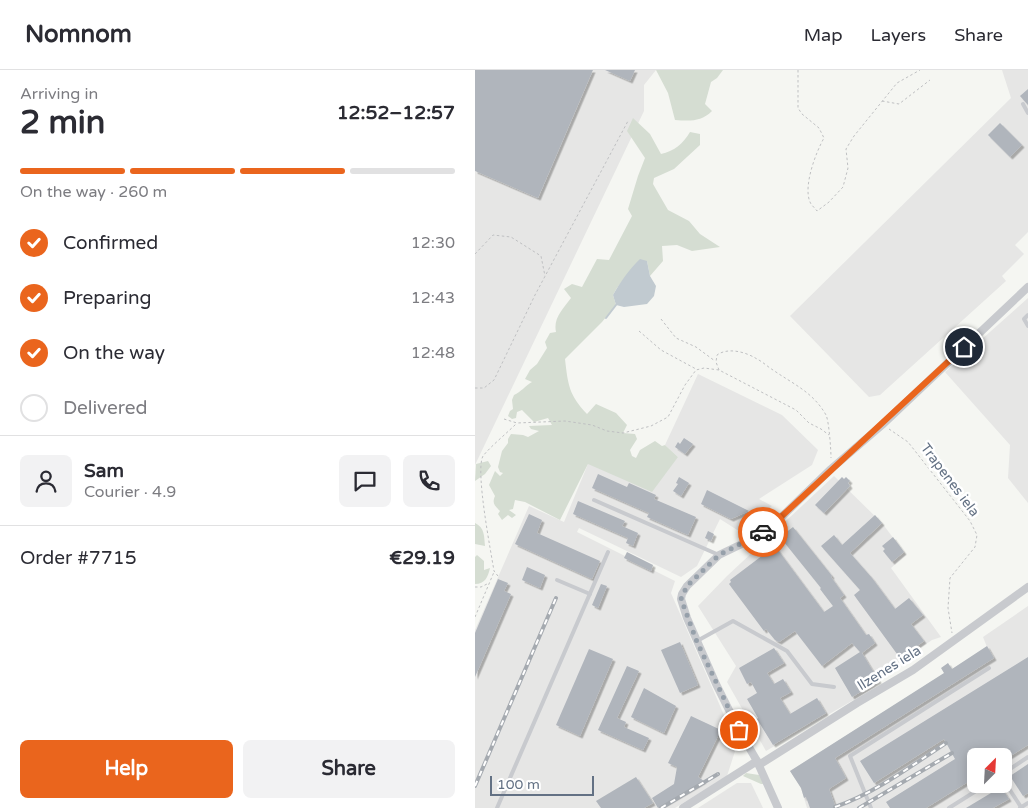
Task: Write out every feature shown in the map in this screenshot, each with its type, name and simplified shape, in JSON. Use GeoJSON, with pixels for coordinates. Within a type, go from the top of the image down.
{"type":"FeatureCollection","features":[{"type":"Feature","properties":{"kind":"street"},"geometry":{"type":"LineString","coordinates":[[778,808],[758,763],[735,723],[697,642],[681,599],[682,594],[687,586],[719,555],[750,540],[769,528],[831,469],[882,425],[1028,287]]}},
{"type":"Feature","properties":{"kind":"street","name":"Ilzenes iela"},"geometry":{"type":"LineString","coordinates":[[683,808],[913,670],[1028,587]]}},
{"type":"Feature","properties":{"kind":"lane"},"geometry":{"type":"LineString","coordinates":[[1023,104],[1028,113]]}},
{"type":"Feature","properties":{"kind":"lane"},"geometry":{"type":"LineString","coordinates":[[1028,315],[1023,319],[1028,326]]}},
{"type":"Feature","properties":{"kind":"lane"},"geometry":{"type":"LineString","coordinates":[[594,500],[719,555]]}},
{"type":"Feature","properties":{"kind":"lane"},"geometry":{"type":"LineString","coordinates":[[497,808],[608,552]]}},
{"type":"Feature","properties":{"kind":"lane"},"geometry":{"type":"LineString","coordinates":[[557,580],[590,594]]}},
{"type":"Feature","properties":{"kind":"lane"},"geometry":{"type":"LineString","coordinates":[[697,642],[733,621],[787,651],[812,684],[835,687]]}},
{"type":"Feature","properties":{"kind":"lane"},"geometry":{"type":"LineString","coordinates":[[871,808],[850,756],[989,668]]}},
{"type":"Feature","properties":{"kind":"lane"},"geometry":{"type":"LineString","coordinates":[[1013,767],[1028,757]]}},
{"type":"Feature","properties":{"kind":"lane"},"geometry":{"type":"LineString","coordinates":[[949,808],[973,793]]}},
{"type":"Feature","properties":{"kind":"lane"},"geometry":{"type":"LineString","coordinates":[[1011,793],[1020,808],[1028,803]]}},
{"type":"Feature","properties":{"kind":"path"},"geometry":{"type":"LineString","coordinates":[[798,70],[798,108],[802,114],[819,128],[824,138],[814,158],[808,182],[809,201],[817,211],[829,202],[843,187],[847,168],[846,149],[854,136],[897,83],[920,70]]}},
{"type":"Feature","properties":{"kind":"path"},"geometry":{"type":"LineString","coordinates":[[881,101],[899,104],[930,80]]}},
{"type":"Feature","properties":{"kind":"path"},"geometry":{"type":"LineString","coordinates":[[475,388],[484,388],[494,380],[545,276],[627,121]]}},
{"type":"Feature","properties":{"kind":"path"},"geometry":{"type":"LineString","coordinates":[[475,254],[493,235],[511,238],[541,256],[545,276]]}},
{"type":"Feature","properties":{"kind":"path"},"geometry":{"type":"LineString","coordinates":[[661,319],[676,338],[696,347],[716,362]]}},
{"type":"Feature","properties":{"kind":"path"},"geometry":{"type":"LineString","coordinates":[[639,331],[661,350],[697,370]]}},
{"type":"Feature","properties":{"kind":"path"},"geometry":{"type":"LineString","coordinates":[[719,370],[716,362],[717,355],[730,350],[757,358],[774,371],[794,382],[810,396],[827,417],[831,469]]}},
{"type":"Feature","properties":{"kind":"path"},"geometry":{"type":"LineString","coordinates":[[504,419],[517,423],[565,421],[573,424],[592,425],[607,431],[623,433],[651,426],[668,417],[685,386],[697,370],[704,368],[719,370],[796,410],[809,423],[829,435]]}},
{"type":"Feature","properties":{"kind":"path"},"geometry":{"type":"LineString","coordinates":[[475,617],[494,571],[482,496],[481,464],[483,457],[517,423]]}},
{"type":"Feature","properties":{"kind":"path","name":"Trapenes iela"},"geometry":{"type":"LineString","coordinates":[[882,425],[908,442],[970,521],[977,535],[975,547],[950,578],[948,608],[952,642]]}},
{"type":"Feature","properties":{"kind":"path"},"geometry":{"type":"LineString","coordinates":[[494,571],[498,576]]}},
{"type":"Feature","properties":{"kind":"path"},"geometry":{"type":"LineString","coordinates":[[475,587],[481,587],[490,582]]}},
{"type":"Feature","properties":{"kind":"shaded area"},"geometry":{"type":"Polygon","coordinates":[[[593,70],[656,70],[644,85],[644,111],[475,465],[475,171],[538,198],[593,70]]]}},
{"type":"Feature","properties":{"kind":"shaded area"},"geometry":{"type":"Polygon","coordinates":[[[656,70],[723,70],[711,82],[705,104],[712,111],[699,119],[675,120],[668,93],[656,70]]]}},
{"type":"Feature","properties":{"kind":"shaded area"},"geometry":{"type":"Polygon","coordinates":[[[1002,70],[1028,70],[1028,232],[1015,245],[1024,254],[1002,276],[1006,281],[880,395],[869,397],[790,316],[1011,98],[1002,70]]]}},
{"type":"Feature","properties":{"kind":"shaded area"},"geometry":{"type":"Polygon","coordinates":[[[633,118],[650,134],[661,154],[678,146],[690,132],[700,134],[700,145],[674,169],[654,178],[653,184],[668,210],[689,221],[700,234],[720,247],[692,251],[677,245],[662,246],[663,261],[650,276],[647,261],[624,280],[613,295],[616,305],[565,359],[566,368],[570,389],[576,401],[587,414],[596,404],[616,413],[627,425],[623,433],[635,434],[637,439],[630,450],[632,456],[636,458],[640,450],[655,441],[662,446],[665,445],[678,457],[652,492],[588,464],[560,520],[525,502],[515,500],[513,509],[509,510],[516,515],[512,518],[508,515],[502,520],[498,514],[500,511],[494,504],[495,496],[489,485],[495,471],[500,476],[503,473],[500,472],[498,467],[502,451],[508,443],[508,439],[511,434],[528,437],[539,431],[531,429],[529,426],[552,425],[548,418],[534,422],[522,410],[517,412],[516,418],[512,419],[508,416],[513,409],[512,400],[514,395],[532,382],[525,379],[547,348],[545,342],[550,333],[556,332],[557,318],[571,298],[564,289],[572,284],[582,287],[597,259],[609,260],[632,216],[628,209],[645,158],[627,131],[633,118]]]}},
{"type":"Feature","properties":{"kind":"shaded area"},"geometry":{"type":"Polygon","coordinates":[[[640,259],[647,261],[650,276],[656,286],[654,296],[647,304],[624,307],[616,305],[613,295],[625,276],[640,259]]]}},
{"type":"Feature","properties":{"kind":"shaded area"},"geometry":{"type":"Polygon","coordinates":[[[1028,298],[1028,503],[1008,478],[1010,445],[945,372],[1028,298]]]}},
{"type":"Feature","properties":{"kind":"shaded area"},"geometry":{"type":"Polygon","coordinates":[[[698,374],[782,415],[818,450],[812,465],[759,499],[772,506],[742,533],[720,519],[697,566],[681,577],[579,528],[577,532],[675,581],[671,593],[737,745],[727,776],[675,808],[475,808],[475,630],[529,506],[564,522],[588,464],[678,457],[665,445],[698,374]]]}},
{"type":"Feature","properties":{"kind":"shaded area"},"geometry":{"type":"Polygon","coordinates":[[[488,461],[491,466],[485,474],[475,481],[476,464],[488,461]]]}},
{"type":"Feature","properties":{"kind":"shaded area"},"geometry":{"type":"Polygon","coordinates":[[[834,476],[882,523],[906,555],[891,568],[941,637],[932,640],[881,675],[882,679],[874,688],[766,751],[727,682],[736,666],[698,606],[727,576],[834,476]]]}},
{"type":"Feature","properties":{"kind":"shaded area"},"geometry":{"type":"Polygon","coordinates":[[[475,523],[482,530],[485,546],[475,544],[475,523]]]}},
{"type":"Feature","properties":{"kind":"shaded area"},"geometry":{"type":"Polygon","coordinates":[[[477,555],[484,561],[484,570],[490,568],[485,579],[481,583],[475,584],[475,557],[477,555]]]}},
{"type":"Feature","properties":{"kind":"shaded area"},"geometry":{"type":"Polygon","coordinates":[[[1028,606],[1028,808],[807,808],[801,788],[790,771],[987,647],[983,637],[1028,606]]]}},
{"type":"Feature","properties":{"kind":"shaded area"},"geometry":{"type":"Polygon","coordinates":[[[746,773],[759,775],[764,784],[743,776],[746,773]]]}},
{"type":"Feature","properties":{"kind":"shaded area"},"geometry":{"type":"Polygon","coordinates":[[[737,783],[751,783],[763,808],[698,808],[737,783]]]}},
{"type":"Feature","properties":{"kind":"building"},"geometry":{"type":"Polygon","coordinates":[[[475,70],[593,70],[538,198],[475,171],[475,70]]]}},
{"type":"Feature","properties":{"kind":"building"},"geometry":{"type":"Polygon","coordinates":[[[605,70],[635,70],[630,81],[605,70]]]}},
{"type":"Feature","properties":{"kind":"building"},"geometry":{"type":"Polygon","coordinates":[[[1028,89],[1028,105],[1020,96],[1028,89]]]}},
{"type":"Feature","properties":{"kind":"building"},"geometry":{"type":"Polygon","coordinates":[[[1000,123],[1022,145],[1010,157],[988,135],[1000,123]]]}},
{"type":"Feature","properties":{"kind":"building"},"geometry":{"type":"Polygon","coordinates":[[[684,438],[693,444],[685,454],[675,447],[684,438]]]}},
{"type":"Feature","properties":{"kind":"building"},"geometry":{"type":"Polygon","coordinates":[[[598,474],[627,487],[629,483],[656,495],[654,499],[696,517],[688,535],[647,517],[649,513],[592,488],[598,474]]]}},
{"type":"Feature","properties":{"kind":"building"},"geometry":{"type":"Polygon","coordinates":[[[679,477],[689,483],[681,496],[673,491],[678,484],[676,483],[679,477]]]}},
{"type":"Feature","properties":{"kind":"building"},"geometry":{"type":"Polygon","coordinates":[[[842,477],[844,479],[846,477],[850,481],[848,483],[850,486],[824,513],[815,505],[842,477]]]}},
{"type":"Feature","properties":{"kind":"building"},"geometry":{"type":"Polygon","coordinates":[[[707,490],[749,511],[731,519],[701,504],[707,490]]]}},
{"type":"Feature","properties":{"kind":"building"},"geometry":{"type":"Polygon","coordinates":[[[578,501],[625,521],[622,526],[638,533],[633,546],[626,543],[628,538],[573,514],[578,501]]]}},
{"type":"Feature","properties":{"kind":"building"},"geometry":{"type":"Polygon","coordinates":[[[529,514],[542,520],[537,533],[600,561],[592,579],[515,544],[529,514]]]}},
{"type":"Feature","properties":{"kind":"building"},"geometry":{"type":"Polygon","coordinates":[[[875,515],[882,523],[850,553],[895,609],[909,598],[923,615],[911,624],[924,641],[900,658],[854,595],[860,590],[821,546],[834,535],[842,545],[875,515]]]}},
{"type":"Feature","properties":{"kind":"building"},"geometry":{"type":"Polygon","coordinates":[[[793,527],[832,576],[844,595],[840,598],[866,635],[869,634],[875,643],[862,653],[879,681],[852,697],[835,668],[860,652],[852,643],[822,666],[795,631],[779,642],[766,629],[764,631],[729,584],[730,580],[775,546],[824,612],[833,606],[780,537],[793,527]]]}},
{"type":"Feature","properties":{"kind":"building"},"geometry":{"type":"Polygon","coordinates":[[[708,531],[714,534],[711,541],[705,538],[708,531]]]}},
{"type":"Feature","properties":{"kind":"building"},"geometry":{"type":"Polygon","coordinates":[[[893,537],[904,552],[892,562],[883,551],[885,549],[882,546],[893,537]]]}},
{"type":"Feature","properties":{"kind":"building"},"geometry":{"type":"Polygon","coordinates":[[[627,552],[653,565],[651,571],[624,558],[627,552]]]}},
{"type":"Feature","properties":{"kind":"building"},"geometry":{"type":"Polygon","coordinates":[[[527,567],[545,575],[540,588],[522,580],[527,567]]]}},
{"type":"Feature","properties":{"kind":"building"},"geometry":{"type":"Polygon","coordinates":[[[498,579],[508,583],[504,591],[511,594],[475,677],[475,633],[498,579]]]}},
{"type":"Feature","properties":{"kind":"building"},"geometry":{"type":"Polygon","coordinates":[[[601,584],[607,586],[598,608],[592,605],[601,584]]]}},
{"type":"Feature","properties":{"kind":"building"},"geometry":{"type":"Polygon","coordinates":[[[680,642],[698,685],[680,693],[661,650],[680,642]]]}},
{"type":"Feature","properties":{"kind":"building"},"geometry":{"type":"Polygon","coordinates":[[[987,646],[994,658],[835,758],[846,778],[829,789],[836,808],[810,808],[806,797],[804,798],[801,788],[790,771],[944,673],[941,668],[948,663],[952,669],[987,646]]]}},
{"type":"Feature","properties":{"kind":"building"},"geometry":{"type":"Polygon","coordinates":[[[774,648],[784,663],[767,673],[774,684],[783,679],[791,692],[780,698],[790,714],[817,698],[826,713],[773,745],[747,699],[757,693],[751,682],[747,684],[739,668],[774,648]]]}},
{"type":"Feature","properties":{"kind":"building"},"geometry":{"type":"Polygon","coordinates":[[[589,649],[613,659],[580,736],[556,725],[589,649]]]}},
{"type":"Feature","properties":{"kind":"building"},"geometry":{"type":"Polygon","coordinates":[[[1028,657],[1028,745],[1013,754],[1013,748],[967,748],[967,783],[926,808],[890,808],[886,802],[955,759],[944,739],[874,783],[860,761],[1028,657]]]}},
{"type":"Feature","properties":{"kind":"building"},"geometry":{"type":"Polygon","coordinates":[[[627,666],[639,671],[617,718],[626,722],[624,727],[649,738],[643,750],[598,730],[627,666]]]}},
{"type":"Feature","properties":{"kind":"building"},"geometry":{"type":"Polygon","coordinates":[[[644,688],[676,706],[664,733],[631,717],[644,688]]]}},
{"type":"Feature","properties":{"kind":"building"},"geometry":{"type":"Polygon","coordinates":[[[691,716],[721,730],[698,777],[704,781],[658,808],[652,798],[674,784],[677,767],[668,763],[691,716]]]}},
{"type":"Feature","properties":{"kind":"building"},"geometry":{"type":"Polygon","coordinates":[[[1028,764],[1028,793],[1023,796],[1013,781],[1013,774],[1028,764]]]}},
{"type":"Feature","properties":{"kind":"building"},"geometry":{"type":"Polygon","coordinates":[[[636,777],[653,803],[644,808],[601,808],[596,801],[636,777]]]}},
{"type":"Feature","properties":{"kind":"building"},"geometry":{"type":"Polygon","coordinates":[[[991,793],[1005,793],[1009,799],[993,808],[966,808],[991,793]]]}},
{"type":"Feature","properties":{"kind":"waterway"},"geometry":{"type":"LineString","coordinates":[[606,318],[616,305]]}},
{"type":"Feature","properties":{"kind":"railway"},"geometry":{"type":"LineString","coordinates":[[475,786],[556,598]]}},
{"type":"Feature","properties":{"kind":"railway"},"geometry":{"type":"LineString","coordinates":[[835,807],[878,787],[946,743]]}},
{"type":"Feature","properties":{"kind":"railway"},"geometry":{"type":"LineString","coordinates":[[859,808],[952,753]]}},
{"type":"Feature","properties":{"kind":"railway"},"geometry":{"type":"LineString","coordinates":[[661,808],[718,774]]}},
{"type":"Feature","properties":{"kind":"way so far"},"geometry":{"type":"LineString","coordinates":[[739,730],[697,642],[681,599],[687,586],[719,555],[763,532]]}},
{"type":"Feature","properties":{"kind":"route"},"geometry":{"type":"LineString","coordinates":[[763,532],[882,425],[964,347]]}}]}
